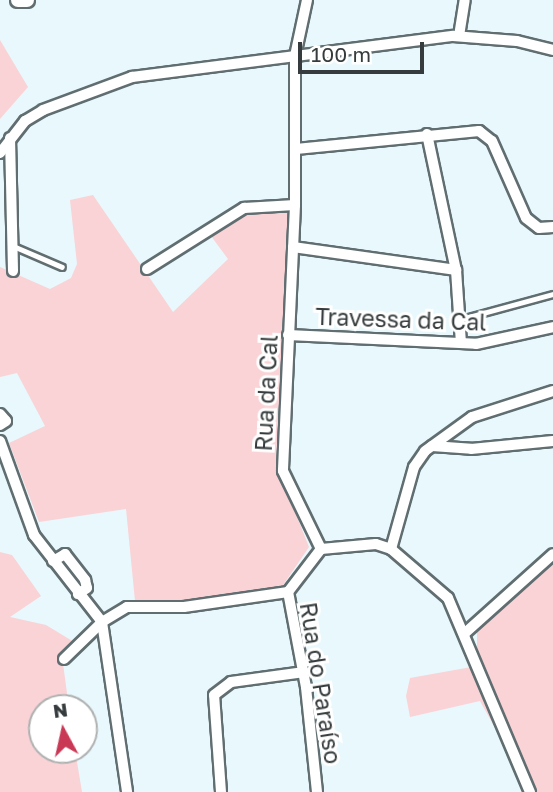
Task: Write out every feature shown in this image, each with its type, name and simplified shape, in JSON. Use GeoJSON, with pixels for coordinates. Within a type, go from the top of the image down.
{"type":"FeatureCollection","features":[{"type":"Feature","properties":{"kind":"street"},"geometry":{"type":"LineString","coordinates":[[18,0],[27,0]]}},
{"type":"Feature","properties":{"kind":"street","name":"Rua da Cal"},"geometry":{"type":"LineString","coordinates":[[307,0],[295,56],[295,205],[283,471],[321,549]]}},
{"type":"Feature","properties":{"kind":"street"},"geometry":{"type":"LineString","coordinates":[[459,36],[465,0]]}},
{"type":"Feature","properties":{"kind":"street"},"geometry":{"type":"LineString","coordinates":[[0,153],[10,138],[43,110],[132,77],[459,36],[517,41],[553,50]]}},
{"type":"Feature","properties":{"kind":"street"},"geometry":{"type":"LineString","coordinates":[[296,149],[463,129],[479,131],[492,141],[526,218],[539,228],[553,227]]}},
{"type":"Feature","properties":{"kind":"street"},"geometry":{"type":"LineString","coordinates":[[427,134],[456,270],[461,343]]}},
{"type":"Feature","properties":{"kind":"street"},"geometry":{"type":"LineString","coordinates":[[10,138],[13,271]]}},
{"type":"Feature","properties":{"kind":"street"},"geometry":{"type":"LineString","coordinates":[[147,269],[244,208],[295,205]]}},
{"type":"Feature","properties":{"kind":"street"},"geometry":{"type":"LineString","coordinates":[[293,247],[456,270]]}},
{"type":"Feature","properties":{"kind":"street","name":"Travessa da Cal"},"geometry":{"type":"LineString","coordinates":[[288,335],[461,343],[498,341],[553,327]]}},
{"type":"Feature","properties":{"kind":"street"},"geometry":{"type":"LineString","coordinates":[[391,549],[414,467],[432,446],[472,417],[553,391]]}},
{"type":"Feature","properties":{"kind":"street"},"geometry":{"type":"LineString","coordinates":[[0,414],[6,421],[0,425]]}},
{"type":"Feature","properties":{"kind":"street"},"geometry":{"type":"LineString","coordinates":[[0,441],[4,466],[22,509],[53,561],[65,554],[85,580],[87,588],[78,594],[102,622],[127,792]]}},
{"type":"Feature","properties":{"kind":"street"},"geometry":{"type":"LineString","coordinates":[[432,446],[471,449],[553,441]]}},
{"type":"Feature","properties":{"kind":"street"},"geometry":{"type":"LineString","coordinates":[[321,549],[376,544],[391,549],[448,598],[530,792]]}},
{"type":"Feature","properties":{"kind":"street","name":"Rua do Paraíso"},"geometry":{"type":"LineString","coordinates":[[317,792],[304,672],[288,592],[321,549]]}},
{"type":"Feature","properties":{"kind":"street"},"geometry":{"type":"LineString","coordinates":[[465,634],[553,554]]}},
{"type":"Feature","properties":{"kind":"street"},"geometry":{"type":"LineString","coordinates":[[64,659],[102,622],[127,607],[184,607],[288,592]]}},
{"type":"Feature","properties":{"kind":"street"},"geometry":{"type":"LineString","coordinates":[[221,792],[214,695],[231,682],[304,672]]}},
{"type":"Feature","properties":{"kind":"lane"},"geometry":{"type":"LineString","coordinates":[[13,246],[62,267]]}},
{"type":"Feature","properties":{"kind":"lane"},"geometry":{"type":"LineString","coordinates":[[461,318],[553,294]]}},
{"type":"Feature","properties":{"kind":"shaded area"},"geometry":{"type":"Polygon","coordinates":[[[0,40],[28,87],[0,119],[0,40]]]}},
{"type":"Feature","properties":{"kind":"shaded area"},"geometry":{"type":"Polygon","coordinates":[[[93,195],[173,312],[228,259],[211,236],[234,214],[282,210],[288,213],[276,464],[309,547],[279,591],[158,606],[135,601],[126,509],[39,522],[9,443],[45,426],[17,373],[0,377],[0,267],[50,289],[71,278],[77,264],[70,200],[93,195]]]}},
{"type":"Feature","properties":{"kind":"shaded area"},"geometry":{"type":"Polygon","coordinates":[[[0,552],[12,555],[41,596],[10,617],[46,625],[74,642],[62,656],[67,694],[28,694],[28,764],[77,764],[82,792],[0,792],[0,552]]]}},
{"type":"Feature","properties":{"kind":"shaded area"},"geometry":{"type":"Polygon","coordinates":[[[553,559],[553,792],[531,792],[480,701],[410,717],[406,696],[410,678],[477,666],[477,630],[553,559]]]}}]}
